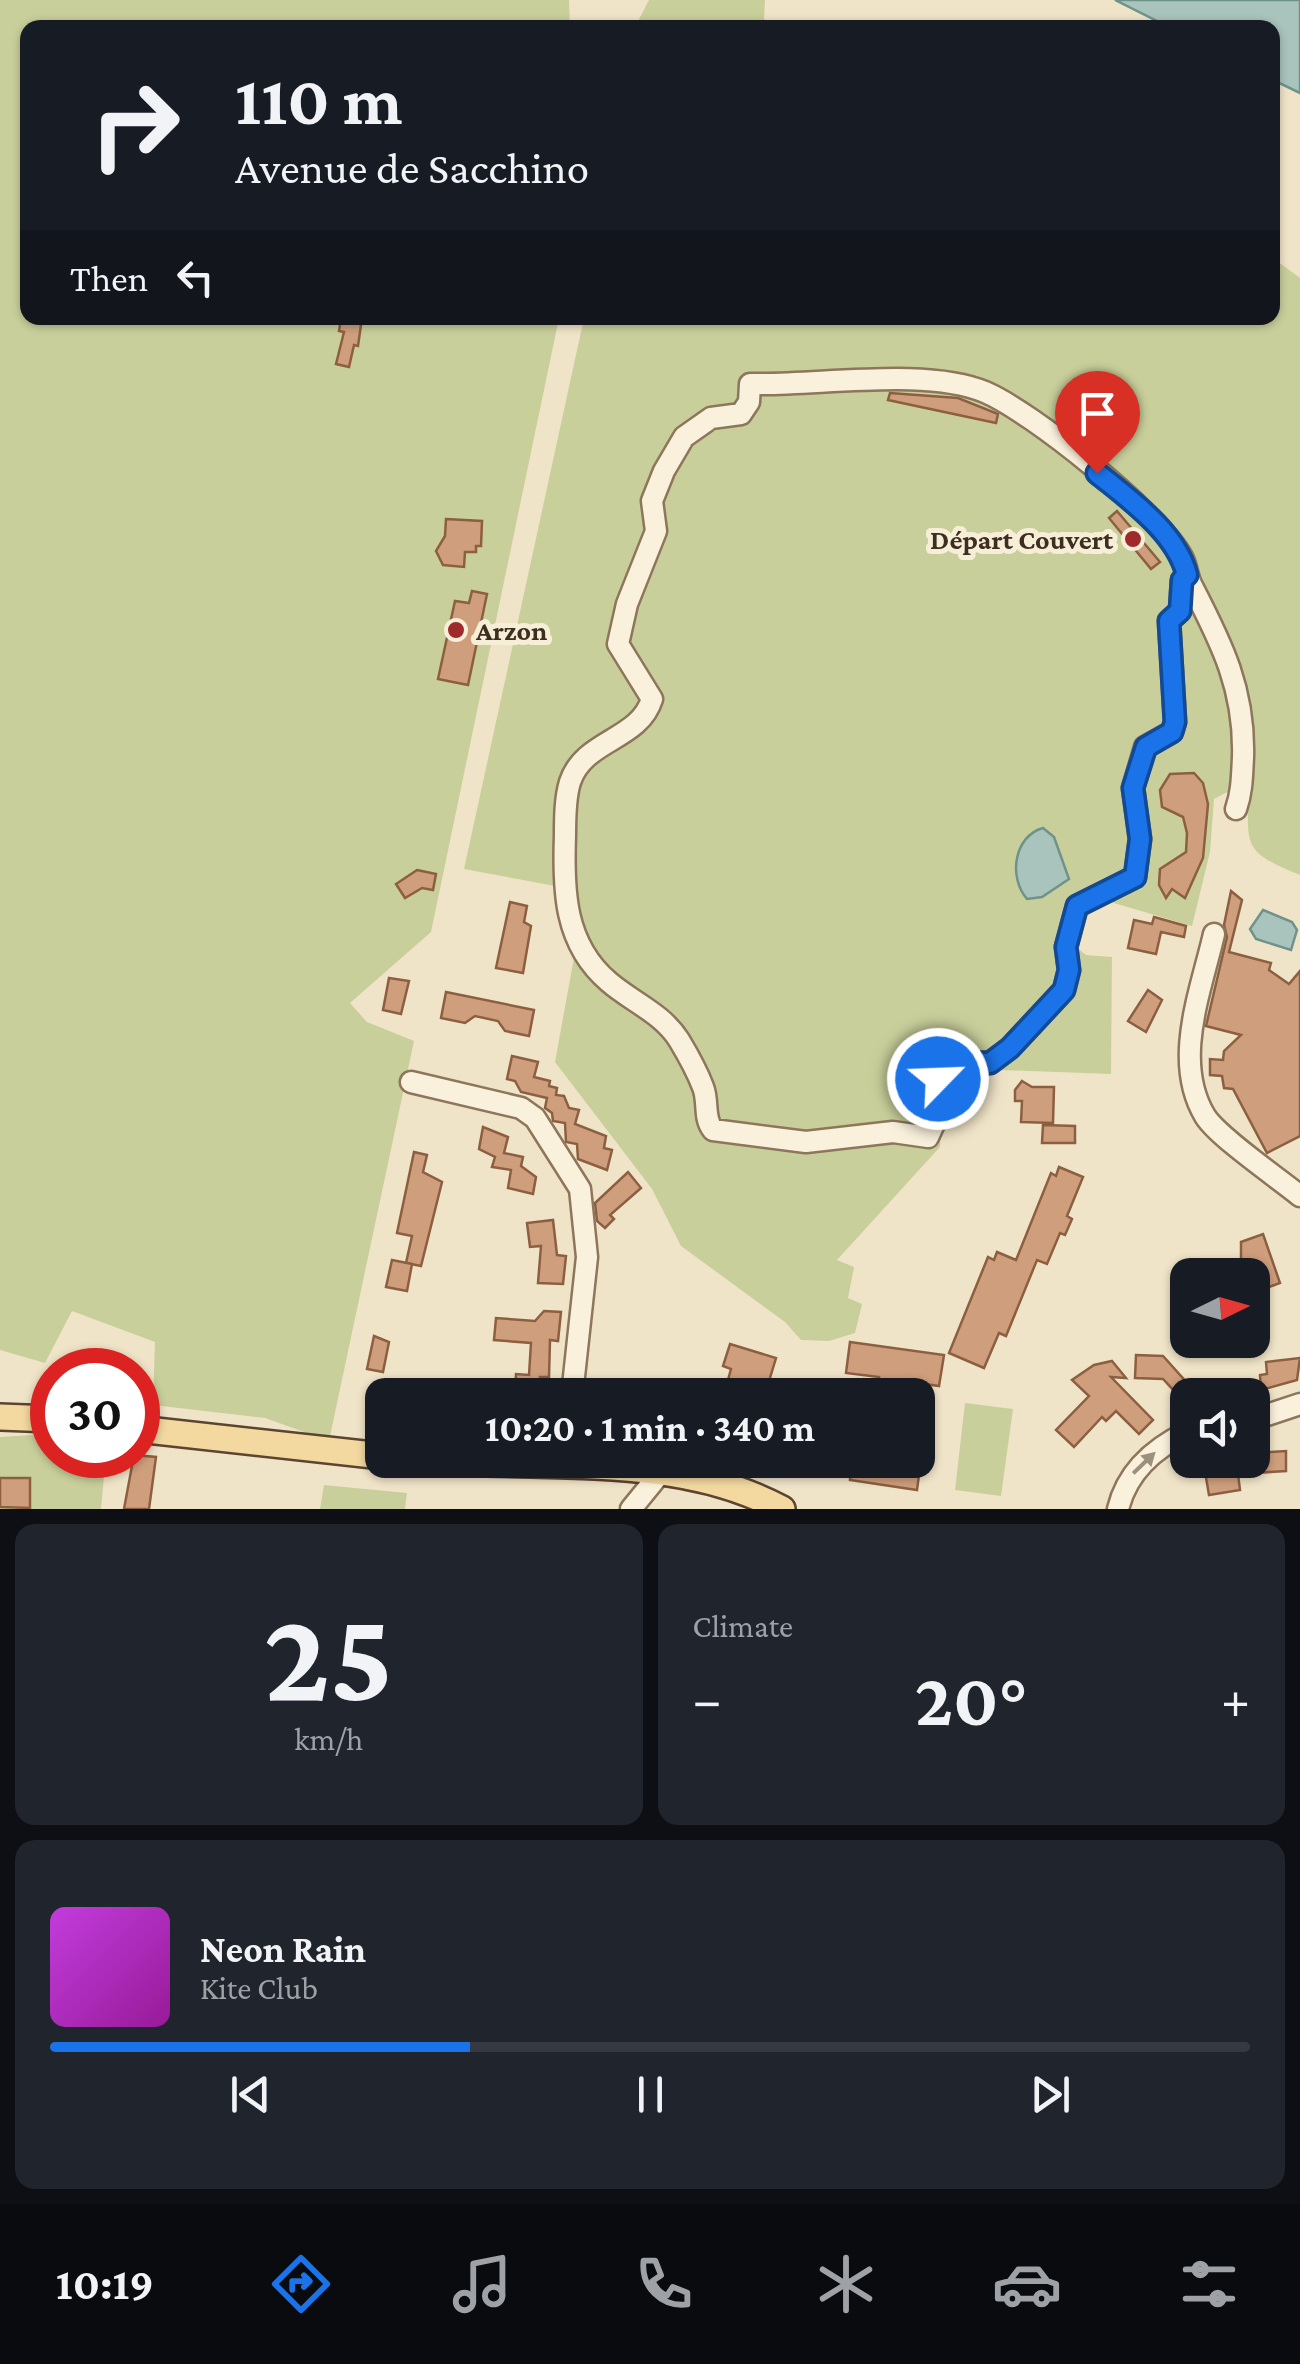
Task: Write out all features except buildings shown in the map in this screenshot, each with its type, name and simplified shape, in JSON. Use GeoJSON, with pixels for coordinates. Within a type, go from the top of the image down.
{"type":"FeatureCollection","features":[{"type":"Feature","properties":{"kind":"main road"},"geometry":{"type":"LineString","coordinates":[[0,1417],[30,1418]]}},
{"type":"Feature","properties":{"kind":"main road"},"geometry":{"type":"LineString","coordinates":[[160,1431],[365,1454]]}},
{"type":"Feature","properties":{"kind":"main road"},"geometry":{"type":"LineString","coordinates":[[695,1478],[737,1487],[782,1509]]}},
{"type":"Feature","properties":{"kind":"street"},"geometry":{"type":"LineString","coordinates":[[1187,575],[1182,580],[1180,611],[1169,621],[1175,722],[1172,732],[1146,747],[1133,788],[1140,864],[1135,877],[1122,887],[1077,906],[1066,947],[1069,970],[1064,990],[1010,1048],[990,1063],[944,1062],[938,1071],[938,1115],[928,1138],[893,1132],[806,1142],[714,1130],[708,1123],[706,1092],[676,1036],[644,1004],[610,982],[583,954],[566,907],[569,785],[577,766],[600,744],[631,730],[648,713],[652,699],[618,644],[627,604],[656,531],[652,501],[684,437],[710,418],[741,414],[749,402],[750,384],[888,381],[984,391],[1060,442],[1141,510],[1182,557],[1187,575],[1228,656],[1239,690],[1242,789],[1236,810]]}},
{"type":"Feature","properties":{"kind":"street"},"geometry":{"type":"LineString","coordinates":[[1214,934],[1187,1053],[1196,1092],[1206,1118],[1300,1196]]}},
{"type":"Feature","properties":{"kind":"street"},"geometry":{"type":"LineString","coordinates":[[411,1082],[521,1108],[535,1118],[580,1190],[587,1257],[574,1378]]}},
{"type":"Feature","properties":{"kind":"street"},"geometry":{"type":"LineString","coordinates":[[1270,1414],[1300,1404]]}},
{"type":"Feature","properties":{"kind":"street"},"geometry":{"type":"LineString","coordinates":[[1118,1509],[1132,1474],[1170,1443]]}},
{"type":"Feature","properties":{"kind":"street"},"geometry":{"type":"LineString","coordinates":[[632,1509],[656,1478]]}},
{"type":"Feature","properties":{"kind":"green space"},"geometry":{"type":"Polygon","coordinates":[[[0,0],[569,0],[570,20],[20,20],[20,325],[558,325],[431,932],[350,1003],[367,1022],[414,1041],[329,1441],[265,1418],[160,1406],[160,1348],[155,1348],[155,1342],[72,1311],[53,1348],[30,1348],[30,1359],[0,1350],[0,0]]]}},
{"type":"Feature","properties":{"kind":"green space"},"geometry":{"type":"Polygon","coordinates":[[[649,0],[765,0],[766,20],[639,20],[649,0]]]}},
{"type":"Feature","properties":{"kind":"green space"},"geometry":{"type":"Polygon","coordinates":[[[1280,263],[1300,278],[1300,875],[1268,860],[1253,846],[1248,825],[1249,790],[1235,788],[1214,799],[1210,852],[1192,926],[1107,901],[1079,913],[1075,946],[1086,955],[1112,957],[1111,1074],[944,1068],[940,1147],[837,1260],[854,1267],[848,1298],[862,1304],[855,1333],[829,1341],[801,1340],[785,1322],[681,1246],[652,1189],[555,1062],[575,952],[555,886],[464,869],[582,325],[1280,325],[1280,263]]]}},
{"type":"Feature","properties":{"kind":"green space"},"geometry":{"type":"Polygon","coordinates":[[[965,1403],[1013,1409],[1001,1496],[955,1490],[965,1403]]]}},
{"type":"Feature","properties":{"kind":"green space"},"geometry":{"type":"Polygon","coordinates":[[[30,1435],[30,1478],[104,1478],[101,1509],[0,1509],[0,1437],[30,1435]]]}},
{"type":"Feature","properties":{"kind":"green space"},"geometry":{"type":"Polygon","coordinates":[[[324,1485],[407,1493],[405,1509],[320,1509],[324,1485]]]}},
{"type":"Feature","properties":{"kind":"water"},"geometry":{"type":"Polygon","coordinates":[[[1115,0],[1300,0],[1300,93],[1280,83],[1280,20],[1155,20],[1115,0]]]}},
{"type":"Feature","properties":{"kind":"water"},"geometry":{"type":"Polygon","coordinates":[[[1043,828],[1054,837],[1069,879],[1042,897],[1027,899],[1017,880],[1017,858],[1026,839],[1043,828]]]}},
{"type":"Feature","properties":{"kind":"water"},"geometry":{"type":"Polygon","coordinates":[[[1263,910],[1292,922],[1297,930],[1291,950],[1256,939],[1250,929],[1263,910]]]}},
{"type":"Feature","properties":{"kind":"place","name":"Départ Couvert"},"geometry":{"type":"Point","coordinates":[1133,539]}},
{"type":"Feature","properties":{"kind":"place","name":"Arzon"},"geometry":{"type":"Point","coordinates":[456,630]}},
{"type":"Feature","properties":{"kind":"route"},"geometry":{"type":"LineString","coordinates":[[938,1079],[944,1062],[990,1063],[1010,1048],[1064,990],[1069,970],[1066,947],[1077,906],[1100,893],[1122,887],[1135,877],[1140,864],[1133,788],[1146,747],[1158,736],[1172,732],[1175,722],[1168,664],[1169,621],[1180,611],[1182,580],[1187,575],[1182,557],[1141,510],[1097,473]]}}]}
